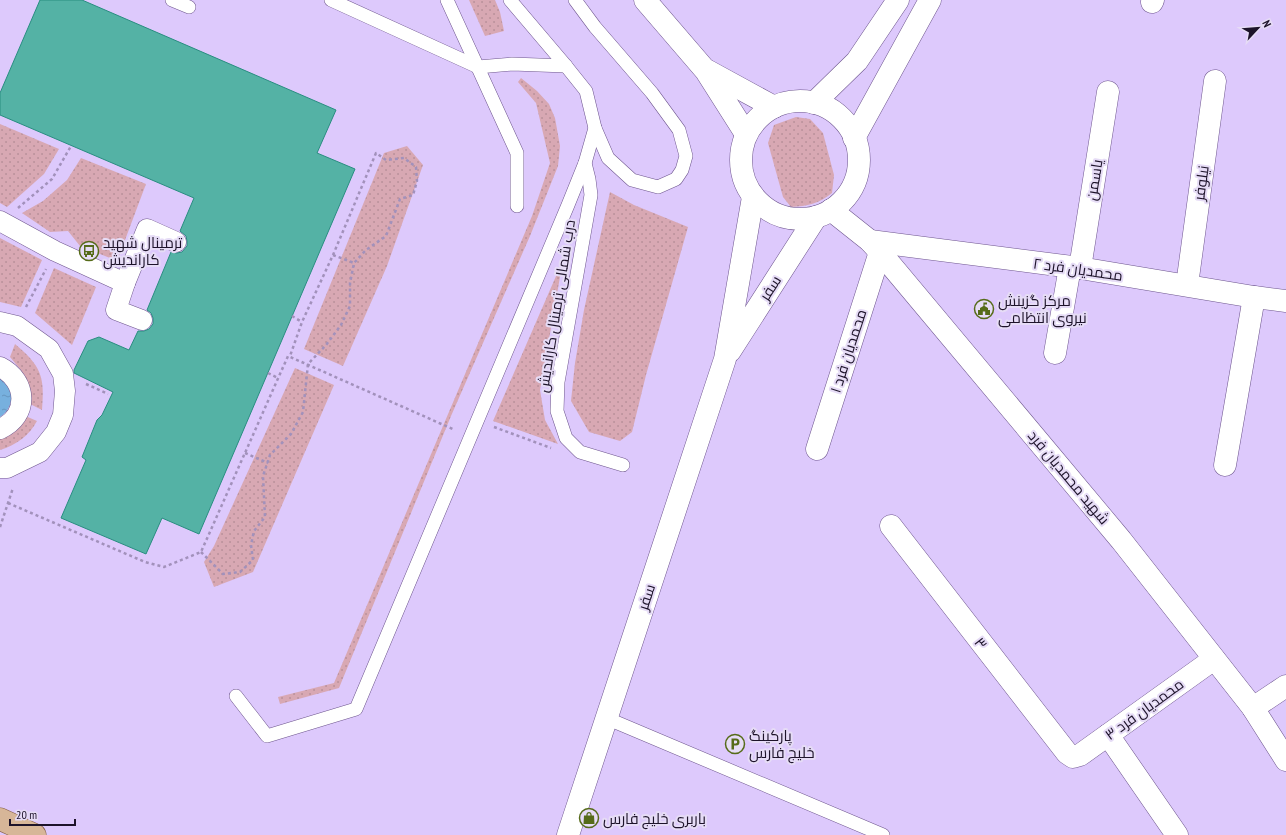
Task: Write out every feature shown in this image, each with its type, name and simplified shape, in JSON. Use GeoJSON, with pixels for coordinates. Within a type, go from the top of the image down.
{"type":"FeatureCollection","features":[{"type":"Feature","properties":{"kind":"main road"},"geometry":{"type":"LineString","coordinates":[[0,819],[35,835]]}},
{"type":"Feature","properties":{"kind":"street"},"geometry":{"type":"LineString","coordinates":[[645,0],[706,71],[746,134]]}},
{"type":"Feature","properties":{"kind":"street"},"geometry":{"type":"LineString","coordinates":[[814,103],[856,61],[898,0]]}},
{"type":"Feature","properties":{"kind":"street"},"geometry":{"type":"LineString","coordinates":[[854,138],[930,0]]}},
{"type":"Feature","properties":{"kind":"street"},"geometry":{"type":"LineString","coordinates":[[706,71],[774,107]]}},
{"type":"Feature","properties":{"kind":"street","name":"نیلوفر"},"geometry":{"type":"LineString","coordinates":[[1187,285],[1215,81]]}},
{"type":"Feature","properties":{"kind":"street","name":"یاسمن"},"geometry":{"type":"LineString","coordinates":[[1055,352],[1075,268],[1108,92]]}},
{"type":"Feature","properties":{"kind":"street"},"geometry":{"type":"LineString","coordinates":[[794,101],[814,103],[838,115],[847,126],[854,138],[858,154],[858,171],[853,186],[843,200],[824,214],[802,220],[788,218],[775,214],[753,197],[745,182],[740,166],[741,150],[746,134],[758,118],[774,107],[794,101]]}},
{"type":"Feature","properties":{"kind":"street","name":"سفر"},"geometry":{"type":"LineString","coordinates":[[568,835],[725,359],[753,197]]}},
{"type":"Feature","properties":{"kind":"street","name":"سفر"},"geometry":{"type":"LineString","coordinates":[[725,359],[824,214]]}},
{"type":"Feature","properties":{"kind":"street","name":"شهید محمدیان فرد"},"geometry":{"type":"LineString","coordinates":[[824,214],[875,247],[1121,540],[1253,708],[1286,760]]}},
{"type":"Feature","properties":{"kind":"street"},"geometry":{"type":"LineString","coordinates":[[8,215],[55,251],[125,283]]}},
{"type":"Feature","properties":{"kind":"street"},"geometry":{"type":"LineString","coordinates":[[142,320],[116,310],[125,283],[147,229],[176,242]]}},
{"type":"Feature","properties":{"kind":"street","name":"۲ محمدیان فرد"},"geometry":{"type":"LineString","coordinates":[[875,247],[1075,268],[1187,285],[1254,298],[1286,301]]}},
{"type":"Feature","properties":{"kind":"street","name":"۱ محمدیان فرد"},"geometry":{"type":"LineString","coordinates":[[816,449],[875,247]]}},
{"type":"Feature","properties":{"kind":"street"},"geometry":{"type":"LineString","coordinates":[[1225,465],[1254,298]]}},
{"type":"Feature","properties":{"kind":"street"},"geometry":{"type":"LineString","coordinates":[[0,468],[7,468],[40,452],[56,432],[62,415],[65,391],[63,374],[50,349],[9,324]]}},
{"type":"Feature","properties":{"kind":"street"},"geometry":{"type":"LineString","coordinates":[[0,367],[10,373],[17,381],[21,391],[22,402],[20,411],[14,419],[10,423],[0,428]]}},
{"type":"Feature","properties":{"kind":"street","name":"۳"},"geometry":{"type":"LineString","coordinates":[[891,526],[1067,753],[1073,758]]}},
{"type":"Feature","properties":{"kind":"street","name":"۳ محمدیان فرد"},"geometry":{"type":"LineString","coordinates":[[1073,758],[1080,755],[1214,659]]}},
{"type":"Feature","properties":{"kind":"street"},"geometry":{"type":"LineString","coordinates":[[1253,708],[1286,686]]}},
{"type":"Feature","properties":{"kind":"street"},"geometry":{"type":"LineString","coordinates":[[1108,735],[1176,835]]}},
{"type":"Feature","properties":{"kind":"lane"},"geometry":{"type":"LineString","coordinates":[[172,0],[189,7]]}},
{"type":"Feature","properties":{"kind":"lane"},"geometry":{"type":"LineString","coordinates":[[331,0],[478,67],[512,64],[566,66]]}},
{"type":"Feature","properties":{"kind":"lane"},"geometry":{"type":"LineString","coordinates":[[447,0],[517,153],[517,206]]}},
{"type":"Feature","properties":{"kind":"lane"},"geometry":{"type":"LineString","coordinates":[[510,0],[586,91],[595,128],[608,158],[632,180],[658,187],[676,179],[682,170],[686,156],[679,130],[652,93],[595,27],[575,0]]}},
{"type":"Feature","properties":{"kind":"lane"},"geometry":{"type":"LineString","coordinates":[[236,696],[267,736],[356,709],[585,163],[595,128]]}},
{"type":"Feature","properties":{"kind":"lane","name":"درب شمالی ترمینال کاراندیش"},"geometry":{"type":"LineString","coordinates":[[585,163],[591,195],[558,382],[556,411],[566,438],[580,452],[623,465]]}},
{"type":"Feature","properties":{"kind":"lane"},"geometry":{"type":"LineString","coordinates":[[606,718],[883,835]]}},
{"type":"Feature","properties":{"kind":"path"},"geometry":{"type":"LineString","coordinates":[[8,215],[52,179],[71,146]]}},
{"type":"Feature","properties":{"kind":"path"},"geometry":{"type":"LineString","coordinates":[[8,503],[145,562],[164,567],[201,552],[278,378],[288,356],[290,356],[302,322],[333,255],[376,153],[386,160],[404,158],[416,166],[417,181],[412,195],[400,199],[386,236],[366,250],[354,263],[350,283],[350,306],[340,325],[326,345],[308,364],[303,412],[291,434],[270,455],[263,476],[265,517],[254,531],[251,544],[253,560],[240,572],[223,574],[201,552]]}},
{"type":"Feature","properties":{"kind":"path"},"geometry":{"type":"LineString","coordinates":[[9,324],[55,251]]}},
{"type":"Feature","properties":{"kind":"path"},"geometry":{"type":"LineString","coordinates":[[333,255],[354,263]]}},
{"type":"Feature","properties":{"kind":"path"},"geometry":{"type":"LineString","coordinates":[[292,316],[302,322]]}},
{"type":"Feature","properties":{"kind":"path"},"geometry":{"type":"LineString","coordinates":[[290,356],[470,437],[490,426],[565,454],[580,452]]}},
{"type":"Feature","properties":{"kind":"path"},"geometry":{"type":"LineString","coordinates":[[268,373],[278,378]]}},
{"type":"Feature","properties":{"kind":"path"},"geometry":{"type":"LineString","coordinates":[[245,453],[268,463]]}},
{"type":"Feature","properties":{"kind":"path"},"geometry":{"type":"LineString","coordinates":[[0,527],[22,461]]}},
{"type":"Feature","properties":{"kind":"shaded area"},"geometry":{"type":"Polygon","coordinates":[[[469,0],[495,0],[500,12],[504,31],[485,36],[469,0]]]}},
{"type":"Feature","properties":{"kind":"shaded area"},"geometry":{"type":"Polygon","coordinates":[[[521,78],[537,91],[549,104],[555,118],[560,146],[558,166],[530,236],[451,416],[339,688],[280,704],[278,697],[334,683],[532,216],[550,163],[536,103],[518,82],[521,78]]]}},
{"type":"Feature","properties":{"kind":"shaded area"},"geometry":{"type":"Polygon","coordinates":[[[796,117],[810,119],[823,133],[834,175],[832,193],[813,204],[791,207],[783,197],[768,143],[774,125],[796,117]]]}},
{"type":"Feature","properties":{"kind":"shaded area"},"geometry":{"type":"Polygon","coordinates":[[[0,124],[59,149],[44,174],[7,207],[0,203],[0,124]]]}},
{"type":"Feature","properties":{"kind":"shaded area"},"geometry":{"type":"Polygon","coordinates":[[[407,146],[423,165],[387,266],[343,366],[304,349],[384,153],[407,146]]]}},
{"type":"Feature","properties":{"kind":"shaded area"},"geometry":{"type":"Polygon","coordinates":[[[81,158],[146,184],[119,256],[110,258],[80,246],[68,231],[50,232],[22,213],[43,201],[67,180],[81,158]]]}},
{"type":"Feature","properties":{"kind":"shaded area"},"geometry":{"type":"Polygon","coordinates":[[[610,192],[634,205],[688,227],[646,375],[632,432],[620,441],[589,432],[571,401],[575,363],[584,310],[610,192]]]}},
{"type":"Feature","properties":{"kind":"shaded area"},"geometry":{"type":"Polygon","coordinates":[[[0,238],[42,260],[21,307],[0,302],[0,238]]]}},
{"type":"Feature","properties":{"kind":"shaded area"},"geometry":{"type":"Polygon","coordinates":[[[563,260],[540,390],[545,420],[558,444],[493,421],[563,260]]]}},
{"type":"Feature","properties":{"kind":"shaded area"},"geometry":{"type":"Polygon","coordinates":[[[54,268],[96,287],[72,345],[35,313],[54,268]]]}},
{"type":"Feature","properties":{"kind":"shaded area"},"geometry":{"type":"Polygon","coordinates":[[[15,344],[31,359],[39,372],[43,388],[42,410],[30,404],[27,381],[20,369],[10,357],[15,344]]]}},
{"type":"Feature","properties":{"kind":"shaded area"},"geometry":{"type":"Polygon","coordinates":[[[295,368],[334,385],[253,572],[214,587],[204,562],[214,546],[295,368]]]}},
{"type":"Feature","properties":{"kind":"shaded area"},"geometry":{"type":"Polygon","coordinates":[[[23,415],[37,421],[34,426],[22,439],[0,450],[0,435],[23,415]]]}},
{"type":"Feature","properties":{"kind":"water"},"geometry":{"type":"Polygon","coordinates":[[[0,378],[11,392],[11,400],[6,412],[0,417],[0,378]]]}},
{"type":"Feature","properties":{"kind":"building"},"geometry":{"type":"Polygon","coordinates":[[[40,0],[82,0],[336,110],[317,153],[355,169],[199,534],[162,518],[146,554],[61,518],[86,460],[82,457],[97,420],[102,415],[113,392],[74,373],[74,370],[88,341],[99,337],[129,350],[138,331],[149,329],[153,324],[151,313],[147,310],[171,252],[182,252],[187,246],[186,236],[180,231],[194,198],[0,115],[0,93],[40,0]]]}},
{"type":"Feature","properties":{"kind":"place","name":"ترمینال شهید کاراندیش"},"geometry":{"type":"Point","coordinates":[89,251]}},
{"type":"Feature","properties":{"kind":"place","name":"مرکز گزینش نیروی انتظامی"},"geometry":{"type":"Point","coordinates":[984,309]}},
{"type":"Feature","properties":{"kind":"place","name":"پارکینگ خلیج فارس"},"geometry":{"type":"Point","coordinates":[735,744]}},
{"type":"Feature","properties":{"kind":"place","name":"باربری خلیج فارس"},"geometry":{"type":"Point","coordinates":[589,818]}}]}
